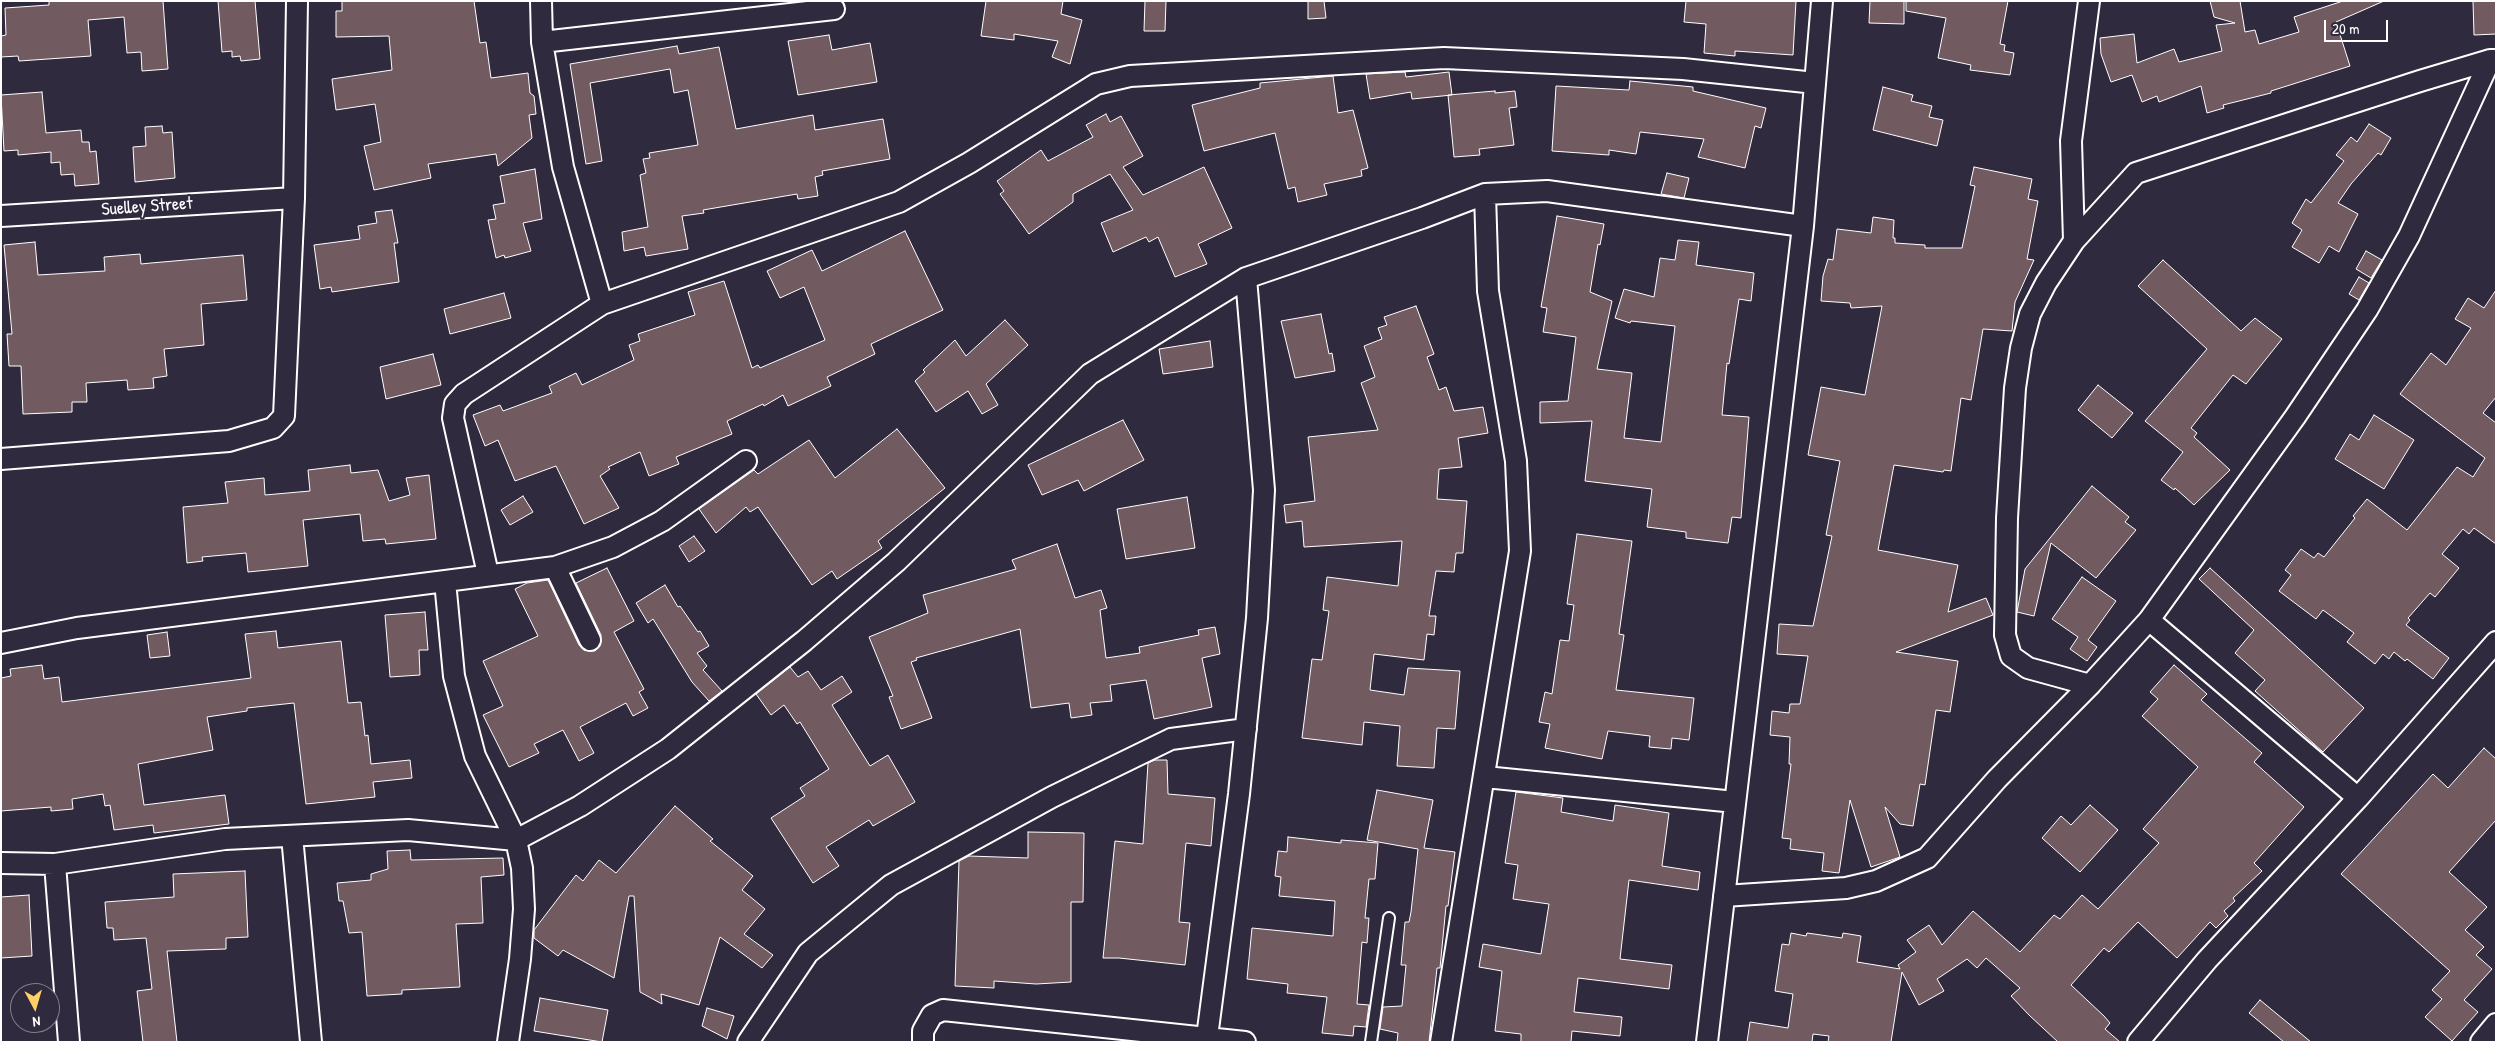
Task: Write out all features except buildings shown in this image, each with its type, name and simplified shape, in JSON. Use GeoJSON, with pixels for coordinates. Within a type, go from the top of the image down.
{"type":"FeatureCollection","features":[{"type":"Feature","properties":{"kind":"street"},"geometry":{"type":"LineString","coordinates":[[1,459],[229,441],[273,428],[284,416],[294,198],[297,1]]}},
{"type":"Feature","properties":{"kind":"street"},"geometry":{"type":"LineString","coordinates":[[541,1],[542,42],[563,167],[602,304]]}},
{"type":"Feature","properties":{"kind":"street"},"geometry":{"type":"LineString","coordinates":[[1707,1042],[1803,226],[1822,1]]}},
{"type":"Feature","properties":{"kind":"street"},"geometry":{"type":"LineString","coordinates":[[2074,241],[2071,140],[2089,1]]}},
{"type":"Feature","properties":{"kind":"street"},"geometry":{"type":"LineString","coordinates":[[542,42],[834,9]]}},
{"type":"Feature","properties":{"kind":"street"},"geometry":{"type":"LineString","coordinates":[[488,574],[453,418],[455,404],[464,394],[602,304],[899,202],[969,163],[1096,84],[1130,76],[1444,58],[1683,69],[1815,83]]}},
{"type":"Feature","properties":{"kind":"street"},"geometry":{"type":"LineString","coordinates":[[2090,684],[2028,668],[2011,656],[2006,636],[2007,518],[2015,388],[2021,348],[2030,314],[2046,282],[2074,241],[2136,173],[2493,60]]}},
{"type":"Feature","properties":{"kind":"street"},"geometry":{"type":"LineString","coordinates":[[1724,896],[1846,888],[1876,881],[1927,858],[1996,779],[2090,684],[2149,620],[2295,417],[2367,310],[2409,236],[2493,60]]}},
{"type":"Feature","properties":{"kind":"street"},"geometry":{"type":"LineString","coordinates":[[1,863],[55,864],[225,840],[408,830],[516,840],[580,806],[668,748],[804,641],[896,562],[1090,374],[1246,278],[1422,218],[1485,194],[1547,191],[1803,226]]}},
{"type":"Feature","properties":{"kind":"street"},"geometry":{"type":"LineString","coordinates":[[1441,1042],[1485,778],[1520,551],[1516,461],[1488,291],[1485,194]]}},
{"type":"Feature","properties":{"kind":"street","name":"Suelley Street"},"geometry":{"type":"LineString","coordinates":[[1,216],[294,198]]}},
{"type":"Feature","properties":{"kind":"street"},"geometry":{"type":"LineString","coordinates":[[1206,1037],[1246,729],[1257,618],[1264,490],[1246,278]]}},
{"type":"Feature","properties":{"kind":"street"},"geometry":{"type":"LineString","coordinates":[[1,643],[77,628],[554,567],[613,546],[662,521],[746,461]]}},
{"type":"Feature","properties":{"kind":"street"},"geometry":{"type":"LineString","coordinates":[[554,567],[590,640]]}},
{"type":"Feature","properties":{"kind":"street"},"geometry":{"type":"LineString","coordinates":[[445,581],[454,676],[475,756],[516,840],[522,868],[524,909],[520,959],[508,1042]]}},
{"type":"Feature","properties":{"kind":"street"},"geometry":{"type":"LineString","coordinates":[[2149,620],[2358,798]]}},
{"type":"Feature","properties":{"kind":"street"},"geometry":{"type":"LineString","coordinates":[[2138,1042],[2207,960],[2358,798],[2496,642]]}},
{"type":"Feature","properties":{"kind":"street"},"geometry":{"type":"LineString","coordinates":[[748,1042],[808,953],[891,885],[1052,797],[1170,739],[1246,729]]}},
{"type":"Feature","properties":{"kind":"street"},"geometry":{"type":"LineString","coordinates":[[1485,778],[1735,802]]}},
{"type":"Feature","properties":{"kind":"street"},"geometry":{"type":"LineString","coordinates":[[292,836],[311,1042]]}},
{"type":"Feature","properties":{"kind":"street"},"geometry":{"type":"LineString","coordinates":[[55,864],[69,1042]]}},
{"type":"Feature","properties":{"kind":"street"},"geometry":{"type":"LineString","coordinates":[[922,1042],[923,1032],[932,1015],[943,1010],[1246,1042]]}},
{"type":"Feature","properties":{"kind":"street"},"geometry":{"type":"LineString","coordinates":[[2481,1042],[2496,1024]]}},
{"type":"Feature","properties":{"kind":"lane"},"geometry":{"type":"LineString","coordinates":[[1371,1042],[1389,918]]}}]}
